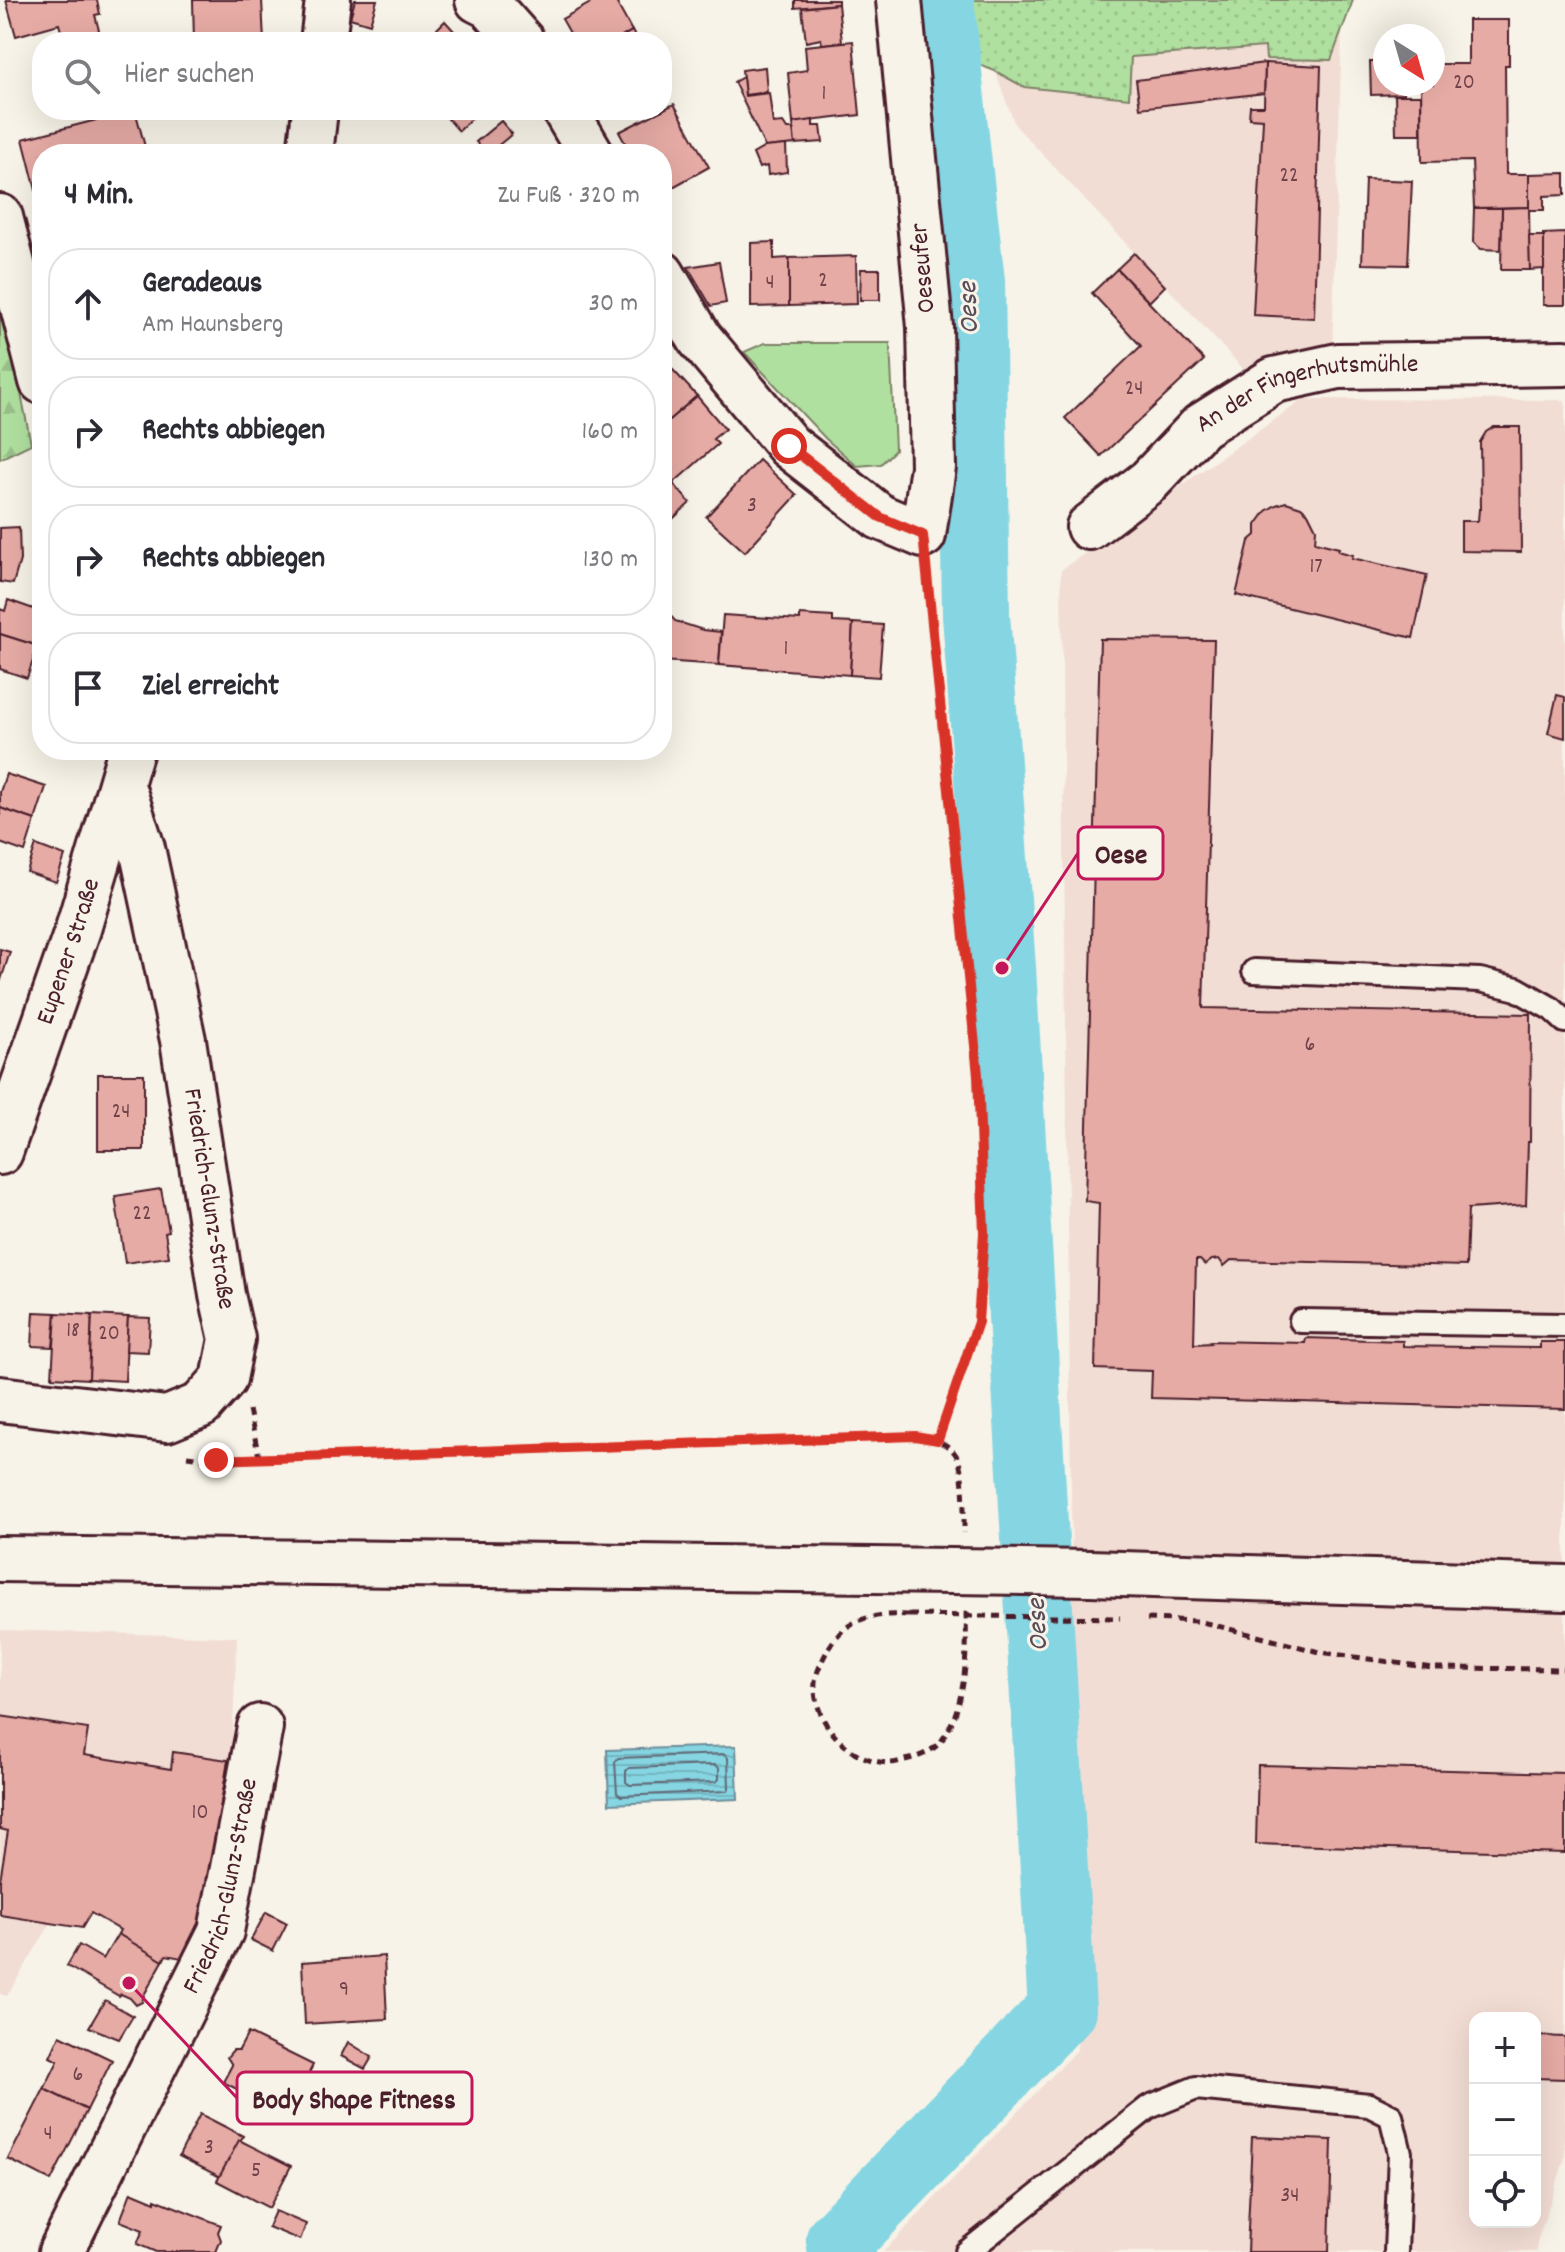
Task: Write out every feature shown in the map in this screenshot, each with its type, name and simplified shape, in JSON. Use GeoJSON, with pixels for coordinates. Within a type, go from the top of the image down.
{"type":"FeatureCollection","features":[{"type":"Feature","properties":{"kind":"street"},"geometry":{"type":"LineString","coordinates":[[324,32],[328,0]]}},
{"type":"Feature","properties":{"kind":"street"},"geometry":{"type":"LineString","coordinates":[[478,0],[490,6],[513,32]]}},
{"type":"Feature","properties":{"kind":"street","name":"Oeseufer"},"geometry":{"type":"LineString","coordinates":[[899,0],[930,327],[933,467],[923,535]]}},
{"type":"Feature","properties":{"kind":"street"},"geometry":{"type":"LineString","coordinates":[[311,144],[314,120]]}},
{"type":"Feature","properties":{"kind":"street"},"geometry":{"type":"LineString","coordinates":[[571,120],[585,144]]}},
{"type":"Feature","properties":{"kind":"street"},"geometry":{"type":"LineString","coordinates":[[0,217],[32,342]]}},
{"type":"Feature","properties":{"kind":"street"},"geometry":{"type":"LineString","coordinates":[[672,291],[700,339],[789,446],[880,517],[923,535]]}},
{"type":"Feature","properties":{"kind":"street","name":"An der Fingerhutsmühle"},"geometry":{"type":"LineString","coordinates":[[1089,527],[1149,481],[1201,426],[1274,380],[1338,366],[1565,363]]}},
{"type":"Feature","properties":{"kind":"street","name":"Eupener Straße"},"geometry":{"type":"LineString","coordinates":[[0,1152],[78,929],[126,768]]}},
{"type":"Feature","properties":{"kind":"street","name":"Friedrich-Glunz-Straße"},"geometry":{"type":"LineString","coordinates":[[0,1399],[167,1419],[201,1405],[224,1379],[232,1339],[222,1295],[183,1040],[126,768]]}},
{"type":"Feature","properties":{"kind":"street"},"geometry":{"type":"LineString","coordinates":[[0,1559],[961,1574],[1090,1573],[1565,1588]]}},
{"type":"Feature","properties":{"kind":"street","name":"Friedrich-Glunz-Straße"},"geometry":{"type":"LineString","coordinates":[[61,2252],[221,1931],[260,1727]]}},
{"type":"Feature","properties":{"kind":"lane"},"geometry":{"type":"LineString","coordinates":[[1254,971],[1480,980],[1517,989],[1552,1009],[1565,1021]]}},
{"type":"Feature","properties":{"kind":"lane"},"geometry":{"type":"LineString","coordinates":[[1301,1321],[1565,1325]]}},
{"type":"Feature","properties":{"kind":"lane"},"geometry":{"type":"LineString","coordinates":[[967,2252],[1149,2107],[1196,2088],[1369,2105],[1391,2116],[1400,2153],[1396,2252]]}},
{"type":"Feature","properties":{"kind":"path"},"geometry":{"type":"LineString","coordinates":[[923,535],[978,1075],[984,1233],[978,1322],[938,1440]]}},
{"type":"Feature","properties":{"kind":"path"},"geometry":{"type":"LineString","coordinates":[[185,1456],[216,1460],[915,1436],[938,1440],[956,1455],[963,1487],[961,1574],[967,1650],[958,1707],[943,1739],[923,1756],[892,1763],[877,1761],[847,1746],[832,1734],[819,1711],[815,1681],[834,1640],[859,1620],[875,1615],[909,1615],[1120,1618]]}},
{"type":"Feature","properties":{"kind":"path"},"geometry":{"type":"LineString","coordinates":[[1136,1619],[1198,1621],[1320,1652],[1432,1668],[1565,1669]]}},
{"type":"Feature","properties":{"kind":"shaded area"},"geometry":{"type":"Polygon","coordinates":[[[1342,31],[1332,352],[1248,374],[1015,125],[995,71],[1024,87],[1128,98],[1130,57],[1265,47],[1266,58],[1331,60],[1342,31]]]}},
{"type":"Feature","properties":{"kind":"shaded area"},"geometry":{"type":"Polygon","coordinates":[[[1304,399],[1565,400],[1565,2158],[1537,2242],[1537,2252],[883,2252],[1077,2050],[1061,570],[1304,399]]]}},
{"type":"Feature","properties":{"kind":"shaded area"},"geometry":{"type":"Polygon","coordinates":[[[0,1630],[237,1637],[231,1771],[193,1960],[166,1956],[163,1961],[118,1934],[120,1930],[91,1914],[82,1928],[51,1923],[7,1996],[0,1994],[0,1630]]]}},
{"type":"Feature","properties":{"kind":"green space"},"geometry":{"type":"Polygon","coordinates":[[[968,0],[1353,0],[1331,60],[1266,59],[1265,47],[1131,57],[1129,98],[1024,87],[972,62],[968,0]]]}},
{"type":"Feature","properties":{"kind":"green space"},"geometry":{"type":"Polygon","coordinates":[[[0,298],[31,444],[0,459],[0,298]]]}},
{"type":"Feature","properties":{"kind":"green space"},"geometry":{"type":"Polygon","coordinates":[[[765,343],[890,343],[895,450],[881,464],[857,466],[826,439],[744,352],[765,343]]]}},
{"type":"Feature","properties":{"kind":"water"},"geometry":{"type":"Polygon","coordinates":[[[736,1746],[738,1799],[609,1804],[607,1750],[736,1746]]]}},
{"type":"Feature","properties":{"kind":"building"},"geometry":{"type":"Polygon","coordinates":[[[6,0],[97,0],[100,14],[95,15],[99,32],[61,32],[59,24],[16,36],[6,0]]]}},
{"type":"Feature","properties":{"kind":"building"},"geometry":{"type":"Polygon","coordinates":[[[193,0],[262,0],[264,32],[194,32],[193,0]]]}},
{"type":"Feature","properties":{"kind":"building"},"geometry":{"type":"Polygon","coordinates":[[[355,0],[377,0],[370,24],[350,18],[355,0]]]}},
{"type":"Feature","properties":{"kind":"building"},"geometry":{"type":"Polygon","coordinates":[[[596,0],[615,0],[632,31],[569,32],[562,19],[596,0]]]}},
{"type":"Feature","properties":{"kind":"building"},"geometry":{"type":"Polygon","coordinates":[[[795,0],[838,0],[838,4],[795,8],[795,0]]]}},
{"type":"Feature","properties":{"kind":"building"},"geometry":{"type":"Polygon","coordinates":[[[838,4],[842,42],[822,44],[821,39],[806,42],[802,8],[838,4]]]}},
{"type":"Feature","properties":{"kind":"building"},"geometry":{"type":"Polygon","coordinates":[[[1468,20],[1509,20],[1509,65],[1505,65],[1506,174],[1529,174],[1529,207],[1474,208],[1472,161],[1422,162],[1421,96],[1445,96],[1445,64],[1468,64],[1468,20]]]}},
{"type":"Feature","properties":{"kind":"building"},"geometry":{"type":"Polygon","coordinates":[[[445,21],[455,32],[434,32],[445,21]]]}},
{"type":"Feature","properties":{"kind":"building"},"geometry":{"type":"Polygon","coordinates":[[[853,41],[860,115],[793,123],[788,73],[807,70],[805,46],[853,41]]]}},
{"type":"Feature","properties":{"kind":"building"},"geometry":{"type":"Polygon","coordinates":[[[1370,62],[1373,62],[1373,95],[1370,62]]]}},
{"type":"Feature","properties":{"kind":"building"},"geometry":{"type":"Polygon","coordinates":[[[1265,63],[1321,66],[1314,318],[1253,315],[1263,119],[1249,118],[1250,106],[1264,106],[1265,63]]]}},
{"type":"Feature","properties":{"kind":"building"},"geometry":{"type":"Polygon","coordinates":[[[1265,63],[1264,93],[1140,108],[1136,80],[1265,63]]]}},
{"type":"Feature","properties":{"kind":"building"},"geometry":{"type":"Polygon","coordinates":[[[765,67],[767,92],[745,95],[742,70],[765,67]]]}},
{"type":"Feature","properties":{"kind":"building"},"geometry":{"type":"Polygon","coordinates":[[[743,77],[745,96],[769,93],[773,124],[783,123],[787,129],[793,129],[795,144],[765,147],[734,82],[743,77]]]}},
{"type":"Feature","properties":{"kind":"building"},"geometry":{"type":"Polygon","coordinates":[[[1395,96],[1421,96],[1421,134],[1396,134],[1395,96]]]}},
{"type":"Feature","properties":{"kind":"building"},"geometry":{"type":"Polygon","coordinates":[[[672,105],[709,167],[672,187],[672,144],[626,144],[619,132],[643,120],[672,120],[672,105]]]}},
{"type":"Feature","properties":{"kind":"building"},"geometry":{"type":"Polygon","coordinates":[[[96,120],[138,120],[144,144],[32,144],[32,175],[23,139],[96,120]]]}},
{"type":"Feature","properties":{"kind":"building"},"geometry":{"type":"Polygon","coordinates":[[[449,120],[470,120],[459,131],[449,120]]]}},
{"type":"Feature","properties":{"kind":"building"},"geometry":{"type":"Polygon","coordinates":[[[813,120],[813,126],[821,126],[823,142],[795,144],[793,123],[813,120]]]}},
{"type":"Feature","properties":{"kind":"building"},"geometry":{"type":"Polygon","coordinates":[[[501,121],[512,134],[500,144],[476,142],[501,121]]]}},
{"type":"Feature","properties":{"kind":"building"},"geometry":{"type":"Polygon","coordinates":[[[786,145],[787,172],[768,175],[767,166],[759,168],[753,154],[765,147],[786,145]]]}},
{"type":"Feature","properties":{"kind":"building"},"geometry":{"type":"Polygon","coordinates":[[[1565,173],[1565,195],[1544,196],[1544,210],[1529,210],[1529,174],[1565,173]]]}},
{"type":"Feature","properties":{"kind":"building"},"geometry":{"type":"Polygon","coordinates":[[[1365,179],[1412,181],[1408,265],[1362,264],[1365,179]]]}},
{"type":"Feature","properties":{"kind":"building"},"geometry":{"type":"Polygon","coordinates":[[[1529,207],[1530,270],[1501,270],[1502,208],[1529,207]]]}},
{"type":"Feature","properties":{"kind":"building"},"geometry":{"type":"Polygon","coordinates":[[[1474,208],[1502,208],[1501,250],[1481,249],[1473,242],[1474,208]]]}},
{"type":"Feature","properties":{"kind":"building"},"geometry":{"type":"Polygon","coordinates":[[[1565,233],[1565,305],[1543,305],[1543,234],[1565,233]]]}},
{"type":"Feature","properties":{"kind":"building"},"geometry":{"type":"Polygon","coordinates":[[[1529,236],[1544,236],[1544,269],[1530,270],[1529,236]]]}},
{"type":"Feature","properties":{"kind":"building"},"geometry":{"type":"Polygon","coordinates":[[[774,242],[774,259],[789,258],[789,306],[751,307],[751,243],[774,242]]]}},
{"type":"Feature","properties":{"kind":"building"},"geometry":{"type":"Polygon","coordinates":[[[1134,253],[1165,286],[1149,302],[1117,269],[1134,253]]]}},
{"type":"Feature","properties":{"kind":"building"},"geometry":{"type":"Polygon","coordinates":[[[856,256],[857,304],[789,306],[789,258],[856,256]]]}},
{"type":"Feature","properties":{"kind":"building"},"geometry":{"type":"Polygon","coordinates":[[[719,262],[726,303],[711,306],[688,267],[719,262]]]}},
{"type":"Feature","properties":{"kind":"building"},"geometry":{"type":"Polygon","coordinates":[[[861,269],[880,269],[880,300],[860,300],[861,269]]]}},
{"type":"Feature","properties":{"kind":"building"},"geometry":{"type":"Polygon","coordinates":[[[1117,269],[1204,360],[1101,456],[1065,418],[1141,346],[1092,293],[1117,269]]]}},
{"type":"Feature","properties":{"kind":"building"},"geometry":{"type":"Polygon","coordinates":[[[672,369],[697,396],[672,417],[672,369]]]}},
{"type":"Feature","properties":{"kind":"building"},"geometry":{"type":"Polygon","coordinates":[[[697,396],[725,429],[713,439],[718,444],[672,484],[672,417],[697,396]]]}},
{"type":"Feature","properties":{"kind":"building"},"geometry":{"type":"Polygon","coordinates":[[[1494,427],[1520,427],[1521,552],[1461,551],[1461,521],[1478,521],[1481,509],[1480,442],[1486,432],[1494,427]]]}},
{"type":"Feature","properties":{"kind":"building"},"geometry":{"type":"Polygon","coordinates":[[[759,460],[797,495],[745,552],[706,517],[759,460]]]}},
{"type":"Feature","properties":{"kind":"building"},"geometry":{"type":"Polygon","coordinates":[[[672,484],[690,503],[672,520],[672,484]]]}},
{"type":"Feature","properties":{"kind":"building"},"geometry":{"type":"Polygon","coordinates":[[[1286,502],[1308,513],[1316,529],[1315,542],[1339,548],[1338,551],[1353,555],[1352,558],[1427,575],[1413,638],[1236,595],[1249,541],[1256,535],[1256,525],[1266,511],[1286,502]]]}},
{"type":"Feature","properties":{"kind":"building"},"geometry":{"type":"Polygon","coordinates":[[[19,527],[20,560],[13,584],[0,582],[0,528],[19,527]]]}},
{"type":"Feature","properties":{"kind":"building"},"geometry":{"type":"Polygon","coordinates":[[[8,600],[32,608],[32,644],[0,634],[0,609],[5,611],[8,600]]]}},
{"type":"Feature","properties":{"kind":"building"},"geometry":{"type":"Polygon","coordinates":[[[723,615],[800,620],[800,615],[833,617],[833,622],[853,623],[850,675],[719,665],[723,615]]]}},
{"type":"Feature","properties":{"kind":"building"},"geometry":{"type":"Polygon","coordinates":[[[672,618],[703,630],[721,632],[719,665],[672,662],[672,618]]]}},
{"type":"Feature","properties":{"kind":"building"},"geometry":{"type":"Polygon","coordinates":[[[853,623],[883,625],[879,677],[850,675],[853,623]]]}},
{"type":"Feature","properties":{"kind":"building"},"geometry":{"type":"Polygon","coordinates":[[[0,634],[32,644],[32,663],[27,678],[0,669],[0,634]]]}},
{"type":"Feature","properties":{"kind":"building"},"geometry":{"type":"Polygon","coordinates":[[[1100,639],[1214,640],[1203,1008],[1531,1014],[1526,1205],[1468,1209],[1466,1266],[1231,1260],[1224,1266],[1219,1259],[1205,1265],[1196,1260],[1194,1344],[1210,1341],[1305,1343],[1306,1338],[1403,1341],[1403,1346],[1540,1348],[1540,1342],[1565,1342],[1565,1409],[1151,1398],[1152,1371],[1095,1369],[1099,1203],[1085,1201],[1100,639]]]}},
{"type":"Feature","properties":{"kind":"building"},"geometry":{"type":"Polygon","coordinates":[[[1557,695],[1565,697],[1565,738],[1548,733],[1557,695]]]}},
{"type":"Feature","properties":{"kind":"building"},"geometry":{"type":"Polygon","coordinates":[[[6,774],[46,787],[35,820],[0,808],[0,792],[6,774]]]}},
{"type":"Feature","properties":{"kind":"building"},"geometry":{"type":"Polygon","coordinates":[[[0,808],[35,820],[25,852],[0,843],[0,808]]]}},
{"type":"Feature","properties":{"kind":"building"},"geometry":{"type":"Polygon","coordinates":[[[36,845],[65,856],[56,882],[27,872],[36,845]]]}},
{"type":"Feature","properties":{"kind":"building"},"geometry":{"type":"Polygon","coordinates":[[[0,949],[10,952],[0,983],[0,949]]]}},
{"type":"Feature","properties":{"kind":"building"},"geometry":{"type":"Polygon","coordinates":[[[98,1074],[144,1074],[144,1150],[98,1150],[98,1074]]]}},
{"type":"Feature","properties":{"kind":"building"},"geometry":{"type":"Polygon","coordinates":[[[161,1189],[169,1231],[165,1232],[169,1257],[125,1263],[115,1196],[161,1189]]]}},
{"type":"Feature","properties":{"kind":"building"},"geometry":{"type":"Polygon","coordinates":[[[34,1312],[56,1313],[53,1347],[32,1346],[34,1312]]]}},
{"type":"Feature","properties":{"kind":"building"},"geometry":{"type":"Polygon","coordinates":[[[56,1313],[92,1315],[89,1379],[52,1377],[56,1313]]]}},
{"type":"Feature","properties":{"kind":"building"},"geometry":{"type":"Polygon","coordinates":[[[92,1315],[128,1317],[125,1381],[89,1379],[92,1315]]]}},
{"type":"Feature","properties":{"kind":"building"},"geometry":{"type":"Polygon","coordinates":[[[128,1317],[150,1318],[148,1352],[126,1351],[128,1317]]]}},
{"type":"Feature","properties":{"kind":"building"},"geometry":{"type":"Polygon","coordinates":[[[0,1716],[88,1729],[84,1755],[171,1769],[173,1752],[228,1760],[197,1953],[193,1960],[166,1955],[163,1961],[118,1934],[120,1930],[91,1913],[82,1928],[0,1915],[0,1880],[8,1831],[0,1829],[0,1716]]]}},
{"type":"Feature","properties":{"kind":"building"},"geometry":{"type":"Polygon","coordinates":[[[1258,1765],[1565,1773],[1565,1853],[1256,1844],[1258,1765]]]}},
{"type":"Feature","properties":{"kind":"building"},"geometry":{"type":"Polygon","coordinates":[[[266,1912],[287,1923],[273,1951],[251,1940],[266,1912]]]}},
{"type":"Feature","properties":{"kind":"building"},"geometry":{"type":"Polygon","coordinates":[[[118,1934],[163,1961],[142,2002],[136,2005],[130,1998],[119,1996],[67,1966],[79,1945],[103,1959],[118,1934]]]}},
{"type":"Feature","properties":{"kind":"building"},"geometry":{"type":"Polygon","coordinates":[[[384,1956],[387,2019],[305,2024],[302,1962],[384,1956]]]}},
{"type":"Feature","properties":{"kind":"building"},"geometry":{"type":"Polygon","coordinates":[[[105,2000],[133,2016],[119,2039],[89,2027],[105,2000]]]}},
{"type":"Feature","properties":{"kind":"building"},"geometry":{"type":"Polygon","coordinates":[[[248,2033],[313,2065],[288,2115],[223,2082],[232,2065],[227,2057],[233,2050],[239,2050],[248,2033]]]}},
{"type":"Feature","properties":{"kind":"building"},"geometry":{"type":"Polygon","coordinates":[[[60,2035],[112,2060],[87,2110],[44,2089],[58,2061],[50,2057],[60,2035]]]}},
{"type":"Feature","properties":{"kind":"building"},"geometry":{"type":"Polygon","coordinates":[[[1541,2036],[1565,2037],[1565,2079],[1541,2078],[1541,2036]]]}},
{"type":"Feature","properties":{"kind":"building"},"geometry":{"type":"Polygon","coordinates":[[[348,2042],[372,2057],[365,2069],[341,2056],[348,2042]]]}},
{"type":"Feature","properties":{"kind":"building"},"geometry":{"type":"Polygon","coordinates":[[[44,2089],[87,2110],[51,2181],[8,2159],[44,2089]]]}},
{"type":"Feature","properties":{"kind":"building"},"geometry":{"type":"Polygon","coordinates":[[[200,2114],[243,2136],[220,2177],[179,2156],[200,2114]]]}},
{"type":"Feature","properties":{"kind":"building"},"geometry":{"type":"Polygon","coordinates":[[[1252,2137],[1332,2140],[1329,2252],[1247,2252],[1252,2137]]]}},
{"type":"Feature","properties":{"kind":"building"},"geometry":{"type":"Polygon","coordinates":[[[239,2140],[291,2166],[269,2208],[217,2181],[239,2140]]]}},
{"type":"Feature","properties":{"kind":"building"},"geometry":{"type":"Polygon","coordinates":[[[131,2192],[221,2225],[218,2232],[221,2240],[216,2252],[156,2252],[137,2244],[143,2230],[120,2221],[131,2192]]]}},
{"type":"Feature","properties":{"kind":"building"},"geometry":{"type":"Polygon","coordinates":[[[275,2211],[306,2224],[300,2240],[268,2227],[275,2211]]]}},
{"type":"Feature","properties":{"kind":"waterway","name":"Oese"},"geometry":{"type":"LineString","coordinates":[[842,2252],[840,2240],[1062,2009],[1002,968],[976,615],[971,282],[940,0]]}},
{"type":"Feature","properties":{"kind":"place","name":"Oese"},"geometry":{"type":"Point","coordinates":[1002,968]}},
{"type":"Feature","properties":{"kind":"place","name":"Body Shape Fitness"},"geometry":{"type":"Point","coordinates":[129,1983]}},
{"type":"Feature","properties":{"kind":"route"},"geometry":{"type":"LineString","coordinates":[[216,1460],[915,1436],[938,1440],[978,1322],[984,1233],[978,1075],[923,535],[880,517],[789,446]]}}]}
